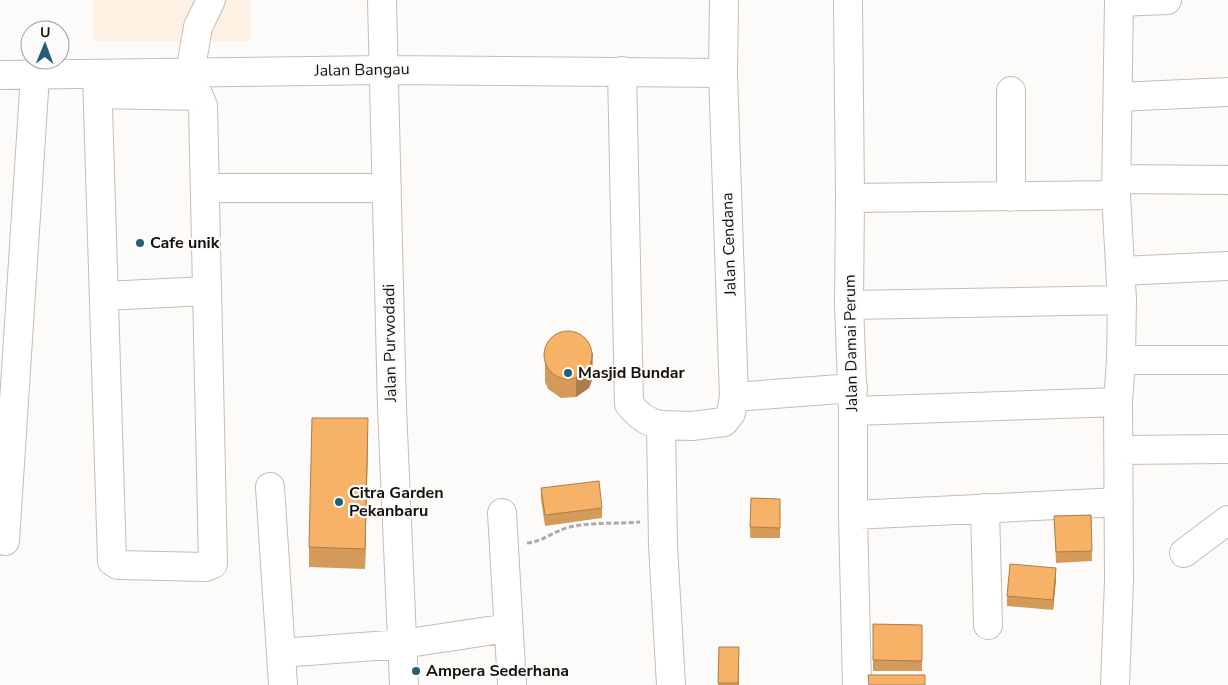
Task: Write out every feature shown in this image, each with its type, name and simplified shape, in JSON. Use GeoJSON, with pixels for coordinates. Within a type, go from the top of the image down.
{"type":"FeatureCollection","features":[{"type":"Feature","properties":{"kind":"street"},"geometry":{"type":"LineString","coordinates":[[190,73],[198,27],[212,0]]}},
{"type":"Feature","properties":{"kind":"street","name":"Jalan Purwodadi"},"geometry":{"type":"LineString","coordinates":[[382,0],[392,408],[404,685]]}},
{"type":"Feature","properties":{"kind":"street","name":"Jalan Cendana"},"geometry":{"type":"LineString","coordinates":[[661,425],[692,426],[724,422],[731,413],[734,397],[723,73],[724,0]]}},
{"type":"Feature","properties":{"kind":"street","name":"Jalan Damai Perum"},"geometry":{"type":"LineString","coordinates":[[848,0],[849,305],[853,399],[857,685]]}},
{"type":"Feature","properties":{"kind":"street"},"geometry":{"type":"LineString","coordinates":[[1115,685],[1119,581],[1118,402],[1122,300],[1116,187],[1119,1],[1167,0]]}},
{"type":"Feature","properties":{"kind":"street","name":"Jalan Bangau"},"geometry":{"type":"LineString","coordinates":[[0,75],[35,75],[98,84],[190,73],[384,70],[723,73]]}},
{"type":"Feature","properties":{"kind":"street"},"geometry":{"type":"LineString","coordinates":[[622,71],[628,404],[637,414],[654,424],[661,425],[663,520],[671,685]]}},
{"type":"Feature","properties":{"kind":"street"},"geometry":{"type":"LineString","coordinates":[[6,542],[35,75]]}},
{"type":"Feature","properties":{"kind":"street"},"geometry":{"type":"LineString","coordinates":[[98,84],[199,96],[204,106],[212,564],[206,567],[118,565],[112,561],[98,84]]}},
{"type":"Feature","properties":{"kind":"street"},"geometry":{"type":"LineString","coordinates":[[1011,91],[1011,197]]}},
{"type":"Feature","properties":{"kind":"street"},"geometry":{"type":"LineString","coordinates":[[1118,97],[1228,92]]}},
{"type":"Feature","properties":{"kind":"street"},"geometry":{"type":"LineString","coordinates":[[850,198],[1011,197],[1116,187],[1228,180]]}},
{"type":"Feature","properties":{"kind":"street"},"geometry":{"type":"LineString","coordinates":[[205,188],[387,188]]}},
{"type":"Feature","properties":{"kind":"street"},"geometry":{"type":"LineString","coordinates":[[1121,271],[1228,266]]}},
{"type":"Feature","properties":{"kind":"street"},"geometry":{"type":"LineString","coordinates":[[104,296],[207,292]]}},
{"type":"Feature","properties":{"kind":"street"},"geometry":{"type":"LineString","coordinates":[[849,305],[1122,300]]}},
{"type":"Feature","properties":{"kind":"street"},"geometry":{"type":"LineString","coordinates":[[1121,360],[1228,360]]}},
{"type":"Feature","properties":{"kind":"street"},"geometry":{"type":"LineString","coordinates":[[734,397],[1118,402]]}},
{"type":"Feature","properties":{"kind":"street"},"geometry":{"type":"LineString","coordinates":[[1119,450],[1228,449]]}},
{"type":"Feature","properties":{"kind":"street"},"geometry":{"type":"LineString","coordinates":[[270,487],[283,685]]}},
{"type":"Feature","properties":{"kind":"street"},"geometry":{"type":"LineString","coordinates":[[854,515],[1119,502]]}},
{"type":"Feature","properties":{"kind":"street"},"geometry":{"type":"LineString","coordinates":[[985,508],[988,625]]}},
{"type":"Feature","properties":{"kind":"street"},"geometry":{"type":"LineString","coordinates":[[502,513],[512,685]]}},
{"type":"Feature","properties":{"kind":"street"},"geometry":{"type":"LineString","coordinates":[[1184,553],[1228,520]]}},
{"type":"Feature","properties":{"kind":"street"},"geometry":{"type":"LineString","coordinates":[[281,653],[402,644],[508,628]]}},
{"type":"Feature","properties":{"kind":"path"},"geometry":{"type":"LineString","coordinates":[[504,544],[534,542],[559,530],[571,527],[663,520]]}},
{"type":"Feature","properties":{"kind":"shaded area"},"geometry":{"type":"Polygon","coordinates":[[[93,0],[250,0],[251,41],[94,41],[93,0]]]}},
{"type":"Feature","properties":{"kind":"building"},"geometry":{"type":"Polygon","coordinates":[[[563,331],[573,331],[585,338],[592,350],[592,360],[585,372],[573,379],[563,379],[555,375],[548,368],[544,360],[544,350],[548,342],[555,335],[563,331]]]}},
{"type":"Feature","properties":{"kind":"building","name":"Citra Garden Pekanbaru"},"geometry":{"type":"Polygon","coordinates":[[[312,418],[368,418],[365,549],[309,547],[312,418]]]}},
{"type":"Feature","properties":{"kind":"building"},"geometry":{"type":"Polygon","coordinates":[[[599,481],[602,508],[545,515],[541,488],[599,481]]]}},
{"type":"Feature","properties":{"kind":"building"},"geometry":{"type":"Polygon","coordinates":[[[751,498],[780,499],[780,528],[750,527],[751,498]]]}},
{"type":"Feature","properties":{"kind":"building"},"geometry":{"type":"Polygon","coordinates":[[[1091,515],[1092,551],[1056,552],[1054,516],[1091,515]]]}},
{"type":"Feature","properties":{"kind":"building"},"geometry":{"type":"Polygon","coordinates":[[[1010,564],[1056,568],[1053,600],[1007,596],[1010,564]]]}},
{"type":"Feature","properties":{"kind":"building"},"geometry":{"type":"Polygon","coordinates":[[[873,624],[922,625],[922,661],[873,660],[873,624]]]}},
{"type":"Feature","properties":{"kind":"building"},"geometry":{"type":"Polygon","coordinates":[[[719,647],[739,647],[738,683],[718,683],[719,647]]]}},
{"type":"Feature","properties":{"kind":"building"},"geometry":{"type":"Polygon","coordinates":[[[868,675],[925,675],[925,685],[869,685],[868,675]]]}},
{"type":"Feature","properties":{"kind":"place","name":"Cafe unik"},"geometry":{"type":"Point","coordinates":[140,243]}},
{"type":"Feature","properties":{"kind":"place","name":"Masjid Bundar"},"geometry":{"type":"Point","coordinates":[568,373]}},
{"type":"Feature","properties":{"kind":"place","name":"Citra Garden Pekanbaru"},"geometry":{"type":"Point","coordinates":[339,502]}},
{"type":"Feature","properties":{"kind":"place","name":"Ampera Sederhana"},"geometry":{"type":"Point","coordinates":[416,671]}}]}
